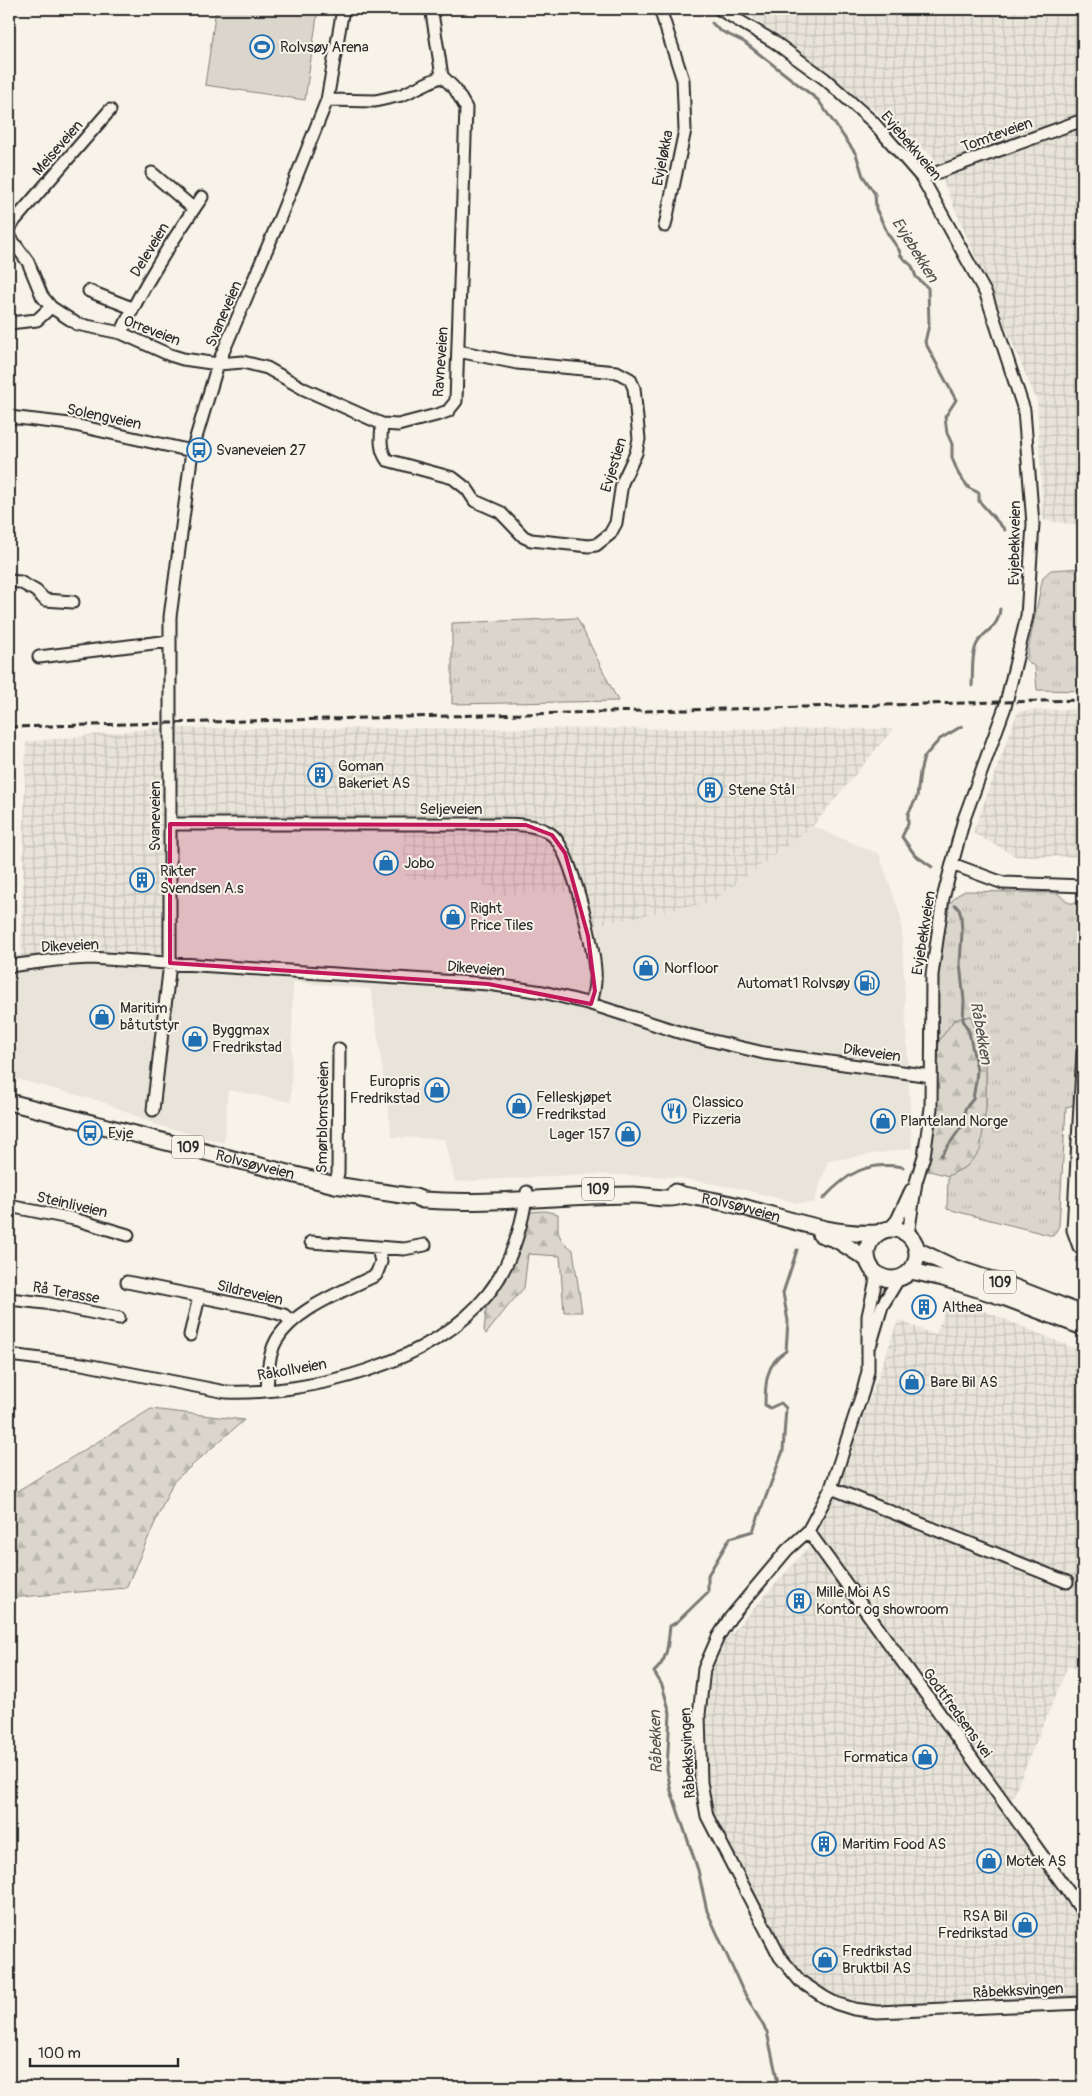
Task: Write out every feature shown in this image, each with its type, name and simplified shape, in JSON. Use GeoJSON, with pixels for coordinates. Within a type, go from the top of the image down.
{"type":"FeatureCollection","features":[{"type":"Feature","properties":{"kind":"main road","name":"Rolvsøyveien"},"geometry":{"type":"LineString","coordinates":[[9,1102],[335,1185],[415,1197],[424,1195],[520,1196],[639,1190],[677,1192],[683,1195],[729,1203],[799,1223],[860,1234],[883,1231]]}},
{"type":"Feature","properties":{"kind":"main road","name":"Rolvsøyveien"},"geometry":{"type":"LineString","coordinates":[[799,1223],[813,1231],[837,1240],[867,1259]]}},
{"type":"Feature","properties":{"kind":"main road","name":"109"},"geometry":{"type":"LineString","coordinates":[[883,1231],[899,1230],[908,1235]]}},
{"type":"Feature","properties":{"kind":"main road"},"geometry":{"type":"LineString","coordinates":[[867,1259],[867,1249],[871,1240],[883,1231]]}},
{"type":"Feature","properties":{"kind":"main road"},"geometry":{"type":"LineString","coordinates":[[905,1274],[916,1261],[917,1250],[914,1242],[908,1235]]}},
{"type":"Feature","properties":{"kind":"main road","name":"109"},"geometry":{"type":"LineString","coordinates":[[917,1250],[955,1268],[1016,1288],[1083,1314]]}},
{"type":"Feature","properties":{"kind":"main road","name":"109"},"geometry":{"type":"LineString","coordinates":[[867,1259],[877,1275],[888,1279],[905,1274],[943,1278],[1006,1298],[1083,1327]]}},
{"type":"Feature","properties":{"kind":"street","name":"Svaneveien"},"geometry":{"type":"LineString","coordinates":[[153,1110],[170,963],[170,641],[175,575],[192,451],[218,364],[277,226],[327,100],[343,9]]}},
{"type":"Feature","properties":{"kind":"street"},"geometry":{"type":"LineString","coordinates":[[327,100],[376,101],[402,95],[442,76],[432,13],[429,9]]}},
{"type":"Feature","properties":{"kind":"street","name":"Evjeløkka"},"geometry":{"type":"LineString","coordinates":[[660,9],[683,80],[685,130],[665,226]]}},
{"type":"Feature","properties":{"kind":"street","name":"Evjebekkveien"},"geometry":{"type":"LineString","coordinates":[[719,9],[773,41],[825,79],[873,122],[922,178],[986,294],[1024,410],[1033,524],[1027,616],[1005,707],[964,820],[943,898],[932,975],[931,1108],[924,1156],[916,1182],[908,1235]]}},
{"type":"Feature","properties":{"kind":"street","name":"Ravneveien"},"geometry":{"type":"LineString","coordinates":[[218,364],[243,362],[267,368],[304,389],[382,424],[398,425],[440,414],[453,406],[456,401],[466,108],[455,89],[442,76]]}},
{"type":"Feature","properties":{"kind":"street","name":"Meiseveien"},"geometry":{"type":"LineString","coordinates":[[9,227],[110,110]]}},
{"type":"Feature","properties":{"kind":"street","name":"Tomteveien"},"geometry":{"type":"LineString","coordinates":[[922,178],[1083,120]]}},
{"type":"Feature","properties":{"kind":"street"},"geometry":{"type":"LineString","coordinates":[[152,173],[194,209]]}},
{"type":"Feature","properties":{"kind":"street","name":"Deleveien"},"geometry":{"type":"LineString","coordinates":[[121,333],[132,308],[202,197]]}},
{"type":"Feature","properties":{"kind":"street","name":"Orreveien"},"geometry":{"type":"LineString","coordinates":[[9,236],[28,262],[42,296],[51,306],[77,324],[121,333],[170,356],[218,364]]}},
{"type":"Feature","properties":{"kind":"street"},"geometry":{"type":"LineString","coordinates":[[89,291],[132,308]]}},
{"type":"Feature","properties":{"kind":"street"},"geometry":{"type":"LineString","coordinates":[[9,323],[37,320],[51,306]]}},
{"type":"Feature","properties":{"kind":"street","name":"Evjestien"},"geometry":{"type":"LineString","coordinates":[[382,424],[380,445],[387,460],[453,478],[468,489],[475,501],[500,512],[524,537],[531,540],[589,546],[603,541],[610,534],[616,523],[622,483],[636,453],[639,439],[634,388],[630,379],[617,372],[517,363],[458,351]]}},
{"type":"Feature","properties":{"kind":"street","name":"Solengveien"},"geometry":{"type":"LineString","coordinates":[[9,417],[70,424],[192,451]]}},
{"type":"Feature","properties":{"kind":"street"},"geometry":{"type":"LineString","coordinates":[[9,581],[20,582],[36,591],[45,600],[73,602]]}},
{"type":"Feature","properties":{"kind":"street"},"geometry":{"type":"LineString","coordinates":[[39,657],[170,641]]}},
{"type":"Feature","properties":{"kind":"street","name":"Seljeveien"},"geometry":{"type":"LineString","coordinates":[[170,824],[491,824],[526,825],[541,828],[558,841],[565,853],[580,904],[595,969],[595,991],[591,1004]]}},
{"type":"Feature","properties":{"kind":"street"},"geometry":{"type":"LineString","coordinates":[[952,864],[1002,883],[1083,886]]}},
{"type":"Feature","properties":{"kind":"street","name":"Dikeveien"},"geometry":{"type":"LineString","coordinates":[[9,966],[92,958],[488,984],[543,992],[591,1004],[688,1035],[764,1053],[931,1076]]}},
{"type":"Feature","properties":{"kind":"street","name":"Smørblomstveien"},"geometry":{"type":"LineString","coordinates":[[335,1185],[338,1172],[339,1049]]}},
{"type":"Feature","properties":{"kind":"street"},"geometry":{"type":"LineString","coordinates":[[1079,1247],[1073,1230],[1082,1113],[1083,1051]]}},
{"type":"Feature","properties":{"kind":"street","name":"Evjebekkveien"},"geometry":{"type":"LineString","coordinates":[[883,1231],[896,1220],[916,1182]]}},
{"type":"Feature","properties":{"kind":"street","name":"Råkollveien"},"geometry":{"type":"LineString","coordinates":[[9,1355],[82,1364],[226,1392],[267,1391],[325,1381],[368,1369],[419,1348],[441,1335],[470,1313],[488,1294],[510,1257],[517,1230],[520,1196]]}},
{"type":"Feature","properties":{"kind":"street","name":"Steinliveien"},"geometry":{"type":"LineString","coordinates":[[9,1206],[74,1219],[128,1235]]}},
{"type":"Feature","properties":{"kind":"street"},"geometry":{"type":"LineString","coordinates":[[310,1242],[404,1249],[424,1245]]}},
{"type":"Feature","properties":{"kind":"street"},"geometry":{"type":"LineString","coordinates":[[267,1391],[269,1363],[276,1341],[291,1321],[318,1304],[376,1275],[381,1262],[378,1248]]}},
{"type":"Feature","properties":{"kind":"street","name":"Råbekksvingen"},"geometry":{"type":"LineString","coordinates":[[869,1347],[882,1306],[905,1274]]}},
{"type":"Feature","properties":{"kind":"street","name":"Råbekksvingen"},"geometry":{"type":"LineString","coordinates":[[877,1275],[868,1316],[868,1371],[832,1488],[808,1531],[787,1550],[730,1618],[718,1638],[704,1669],[699,1715],[701,1782],[707,1816],[780,1957],[800,1981],[835,2003],[854,2009],[877,2012],[1083,2003]]}},
{"type":"Feature","properties":{"kind":"street","name":"Sildreveien"},"geometry":{"type":"LineString","coordinates":[[127,1282],[266,1310],[284,1315],[291,1321]]}},
{"type":"Feature","properties":{"kind":"street","name":"Sildreveien"},"geometry":{"type":"LineString","coordinates":[[190,1335],[199,1296]]}},
{"type":"Feature","properties":{"kind":"street","name":"Rå Terasse"},"geometry":{"type":"LineString","coordinates":[[9,1299],[45,1303],[119,1318]]}},
{"type":"Feature","properties":{"kind":"street"},"geometry":{"type":"LineString","coordinates":[[832,1488],[1067,1582]]}},
{"type":"Feature","properties":{"kind":"street","name":"Godtfredsens vei"},"geometry":{"type":"LineString","coordinates":[[808,1531],[1083,1912]]}},
{"type":"Feature","properties":{"kind":"highlighted area"},"geometry":{"type":"Polygon","coordinates":[[[170,824],[526,825],[552,835],[565,853],[588,936],[595,991],[591,1004],[488,984],[170,963],[170,824]]]}},
{"type":"Feature","properties":{"kind":"shaded area"},"geometry":{"type":"Polygon","coordinates":[[[742,9],[1083,9],[1083,526],[1043,520],[1037,401],[932,155],[742,9]]]}},
{"type":"Feature","properties":{"kind":"shaded area"},"geometry":{"type":"Polygon","coordinates":[[[1083,709],[1083,857],[1017,857],[973,833],[1018,711],[1083,709]]]}},
{"type":"Feature","properties":{"kind":"shaded area"},"geometry":{"type":"Polygon","coordinates":[[[158,728],[893,729],[813,826],[712,902],[586,927],[577,892],[501,895],[496,894],[475,878],[406,880],[402,824],[170,824],[170,963],[91,958],[22,965],[26,742],[158,728]]]}},
{"type":"Feature","properties":{"kind":"shaded area"},"geometry":{"type":"Polygon","coordinates":[[[402,823],[406,880],[475,878],[496,894],[501,895],[577,892],[586,927],[712,902],[813,826],[879,854],[901,917],[912,1148],[828,1161],[814,1203],[797,1203],[742,1189],[675,1177],[586,1174],[455,1182],[445,1139],[392,1137],[371,989],[293,982],[291,1102],[228,1090],[224,1143],[157,1125],[103,1102],[9,1077],[9,956],[21,954],[22,964],[170,824],[402,823]]]}},
{"type":"Feature","properties":{"kind":"shaded area","name":"Råbekken"},"geometry":{"type":"Polygon","coordinates":[[[951,1297],[1083,1352],[1083,1671],[1068,1666],[1005,1816],[1083,1924],[1083,1998],[881,2008],[841,1999],[804,1975],[779,1942],[701,1787],[713,1654],[810,1545],[858,1432],[898,1320],[935,1335],[951,1297]]]}},
{"type":"Feature","properties":{"kind":"green space","name":"Rolvsøy Arena"},"geometry":{"type":"Polygon","coordinates":[[[216,9],[318,9],[305,100],[205,85],[216,9]]]}},
{"type":"Feature","properties":{"kind":"green space"},"geometry":{"type":"Polygon","coordinates":[[[1083,568],[1083,691],[1037,690],[1035,667],[1026,660],[1043,577],[1051,570],[1083,568]]]}},
{"type":"Feature","properties":{"kind":"green space"},"geometry":{"type":"Polygon","coordinates":[[[577,618],[618,701],[452,704],[452,623],[577,618]]]}},
{"type":"Feature","properties":{"kind":"green space"},"geometry":{"type":"Polygon","coordinates":[[[965,891],[1057,893],[1069,903],[1083,903],[1083,1103],[1066,1107],[1059,1226],[1053,1236],[947,1209],[948,1176],[967,1166],[986,1108],[986,1068],[971,1016],[954,1020],[939,1041],[936,971],[946,909],[956,896],[965,891]]]}},
{"type":"Feature","properties":{"kind":"green space"},"geometry":{"type":"Polygon","coordinates":[[[971,1016],[986,1068],[986,1108],[980,1151],[967,1166],[948,1176],[930,1171],[925,1172],[939,1041],[954,1020],[971,1016]]]}},
{"type":"Feature","properties":{"kind":"green space"},"geometry":{"type":"Polygon","coordinates":[[[545,1211],[558,1214],[558,1232],[562,1241],[573,1250],[582,1312],[564,1312],[560,1256],[528,1254],[524,1288],[486,1334],[484,1330],[487,1302],[506,1281],[530,1212],[545,1211]]]}},
{"type":"Feature","properties":{"kind":"green space"},"geometry":{"type":"Polygon","coordinates":[[[151,1409],[244,1420],[173,1482],[126,1588],[9,1598],[9,1496],[151,1409]]]}},
{"type":"Feature","properties":{"kind":"waterway","name":"Evjebekken"},"geometry":{"type":"LineString","coordinates":[[712,23],[719,30],[744,42],[818,100],[856,154],[863,176],[875,194],[876,209],[888,234],[901,256],[912,266],[916,277],[928,288],[929,325],[925,342],[956,400],[945,417],[947,433],[952,444],[952,458],[959,475],[969,488],[979,493],[979,501],[1005,530]]}},
{"type":"Feature","properties":{"kind":"waterway","name":"Evjebekken"},"geometry":{"type":"LineString","coordinates":[[972,686],[973,657],[976,647],[981,637],[995,625],[1000,609]]}},
{"type":"Feature","properties":{"kind":"waterway","name":"Råbekken"},"geometry":{"type":"LineString","coordinates":[[932,867],[915,855],[902,837],[908,824],[908,814],[917,797],[924,757],[940,739],[962,726]]}},
{"type":"Feature","properties":{"kind":"waterway","name":"Råbekken"},"geometry":{"type":"LineString","coordinates":[[941,1156],[964,1123],[965,1109],[973,1099],[977,1070],[969,1032],[963,1020],[964,1001],[960,963],[961,916],[959,909],[955,905]]}},
{"type":"Feature","properties":{"kind":"waterway","name":"Råbekken"},"geometry":{"type":"LineString","coordinates":[[823,1199],[841,1182],[858,1171],[879,1166],[903,1167]]}},
{"type":"Feature","properties":{"kind":"waterway","name":"Råbekken"},"geometry":{"type":"LineString","coordinates":[[779,2087],[767,2032],[742,1989],[707,1911],[698,1870],[671,1791],[667,1770],[670,1713],[662,1685],[654,1672],[665,1657],[670,1626],[677,1622],[708,1592],[708,1575],[730,1538],[753,1531],[783,1451],[786,1408],[781,1403],[770,1408],[765,1405],[765,1389],[768,1375],[774,1362],[786,1351],[788,1321],[783,1293],[797,1250]]}},
{"type":"Feature","properties":{"kind":"railway"},"geometry":{"type":"LineString","coordinates":[[9,727],[1083,700]]}},
{"type":"Feature","properties":{"kind":"place","name":"Rolvsøy Arena"},"geometry":{"type":"Point","coordinates":[262,47]}},
{"type":"Feature","properties":{"kind":"place","name":"Svaneveien 27"},"geometry":{"type":"Point","coordinates":[199,450]}},
{"type":"Feature","properties":{"kind":"place","name":"Goman Bakeriet AS"},"geometry":{"type":"Point","coordinates":[320,775]}},
{"type":"Feature","properties":{"kind":"place","name":"Stene Stål"},"geometry":{"type":"Point","coordinates":[710,790]}},
{"type":"Feature","properties":{"kind":"place","name":"Jobo"},"geometry":{"type":"Point","coordinates":[386,863]}},
{"type":"Feature","properties":{"kind":"place","name":"Rikter Svendsen A.s"},"geometry":{"type":"Point","coordinates":[142,880]}},
{"type":"Feature","properties":{"kind":"place","name":"Right Price Tiles"},"geometry":{"type":"Point","coordinates":[453,917]}},
{"type":"Feature","properties":{"kind":"place","name":"Norfloor"},"geometry":{"type":"Point","coordinates":[646,968]}},
{"type":"Feature","properties":{"kind":"place","name":"Automat1 Rolvsøy"},"geometry":{"type":"Point","coordinates":[867,983]}},
{"type":"Feature","properties":{"kind":"place","name":"Maritim båtutstyr"},"geometry":{"type":"Point","coordinates":[102,1017]}},
{"type":"Feature","properties":{"kind":"place","name":"Byggmax Fredrikstad"},"geometry":{"type":"Point","coordinates":[195,1039]}},
{"type":"Feature","properties":{"kind":"place","name":"Europris Fredrikstad"},"geometry":{"type":"Point","coordinates":[437,1090]}},
{"type":"Feature","properties":{"kind":"place","name":"Felleskjøpet Fredrikstad"},"geometry":{"type":"Point","coordinates":[519,1106]}},
{"type":"Feature","properties":{"kind":"place","name":"Classico Pizzeria"},"geometry":{"type":"Point","coordinates":[674,1111]}},
{"type":"Feature","properties":{"kind":"place","name":"Planteland Norge"},"geometry":{"type":"Point","coordinates":[883,1121]}},
{"type":"Feature","properties":{"kind":"place","name":"Evje"},"geometry":{"type":"Point","coordinates":[90,1133]}},
{"type":"Feature","properties":{"kind":"place","name":"Lager 157"},"geometry":{"type":"Point","coordinates":[628,1134]}},
{"type":"Feature","properties":{"kind":"place","name":"Althea"},"geometry":{"type":"Point","coordinates":[924,1307]}},
{"type":"Feature","properties":{"kind":"place","name":"Bare Bil AS"},"geometry":{"type":"Point","coordinates":[912,1382]}},
{"type":"Feature","properties":{"kind":"place","name":"Mille Moi AS Kontor og showroom"},"geometry":{"type":"Point","coordinates":[799,1601]}},
{"type":"Feature","properties":{"kind":"place","name":"Formatica"},"geometry":{"type":"Point","coordinates":[925,1757]}},
{"type":"Feature","properties":{"kind":"place","name":"Maritim Food AS"},"geometry":{"type":"Point","coordinates":[824,1844]}},
{"type":"Feature","properties":{"kind":"place","name":"Motek AS"},"geometry":{"type":"Point","coordinates":[989,1861]}},
{"type":"Feature","properties":{"kind":"place","name":"RSA Bil Fredrikstad"},"geometry":{"type":"Point","coordinates":[1025,1925]}},
{"type":"Feature","properties":{"kind":"place","name":"Fredrikstad Bruktbil AS"},"geometry":{"type":"Point","coordinates":[825,1960]}}]}
